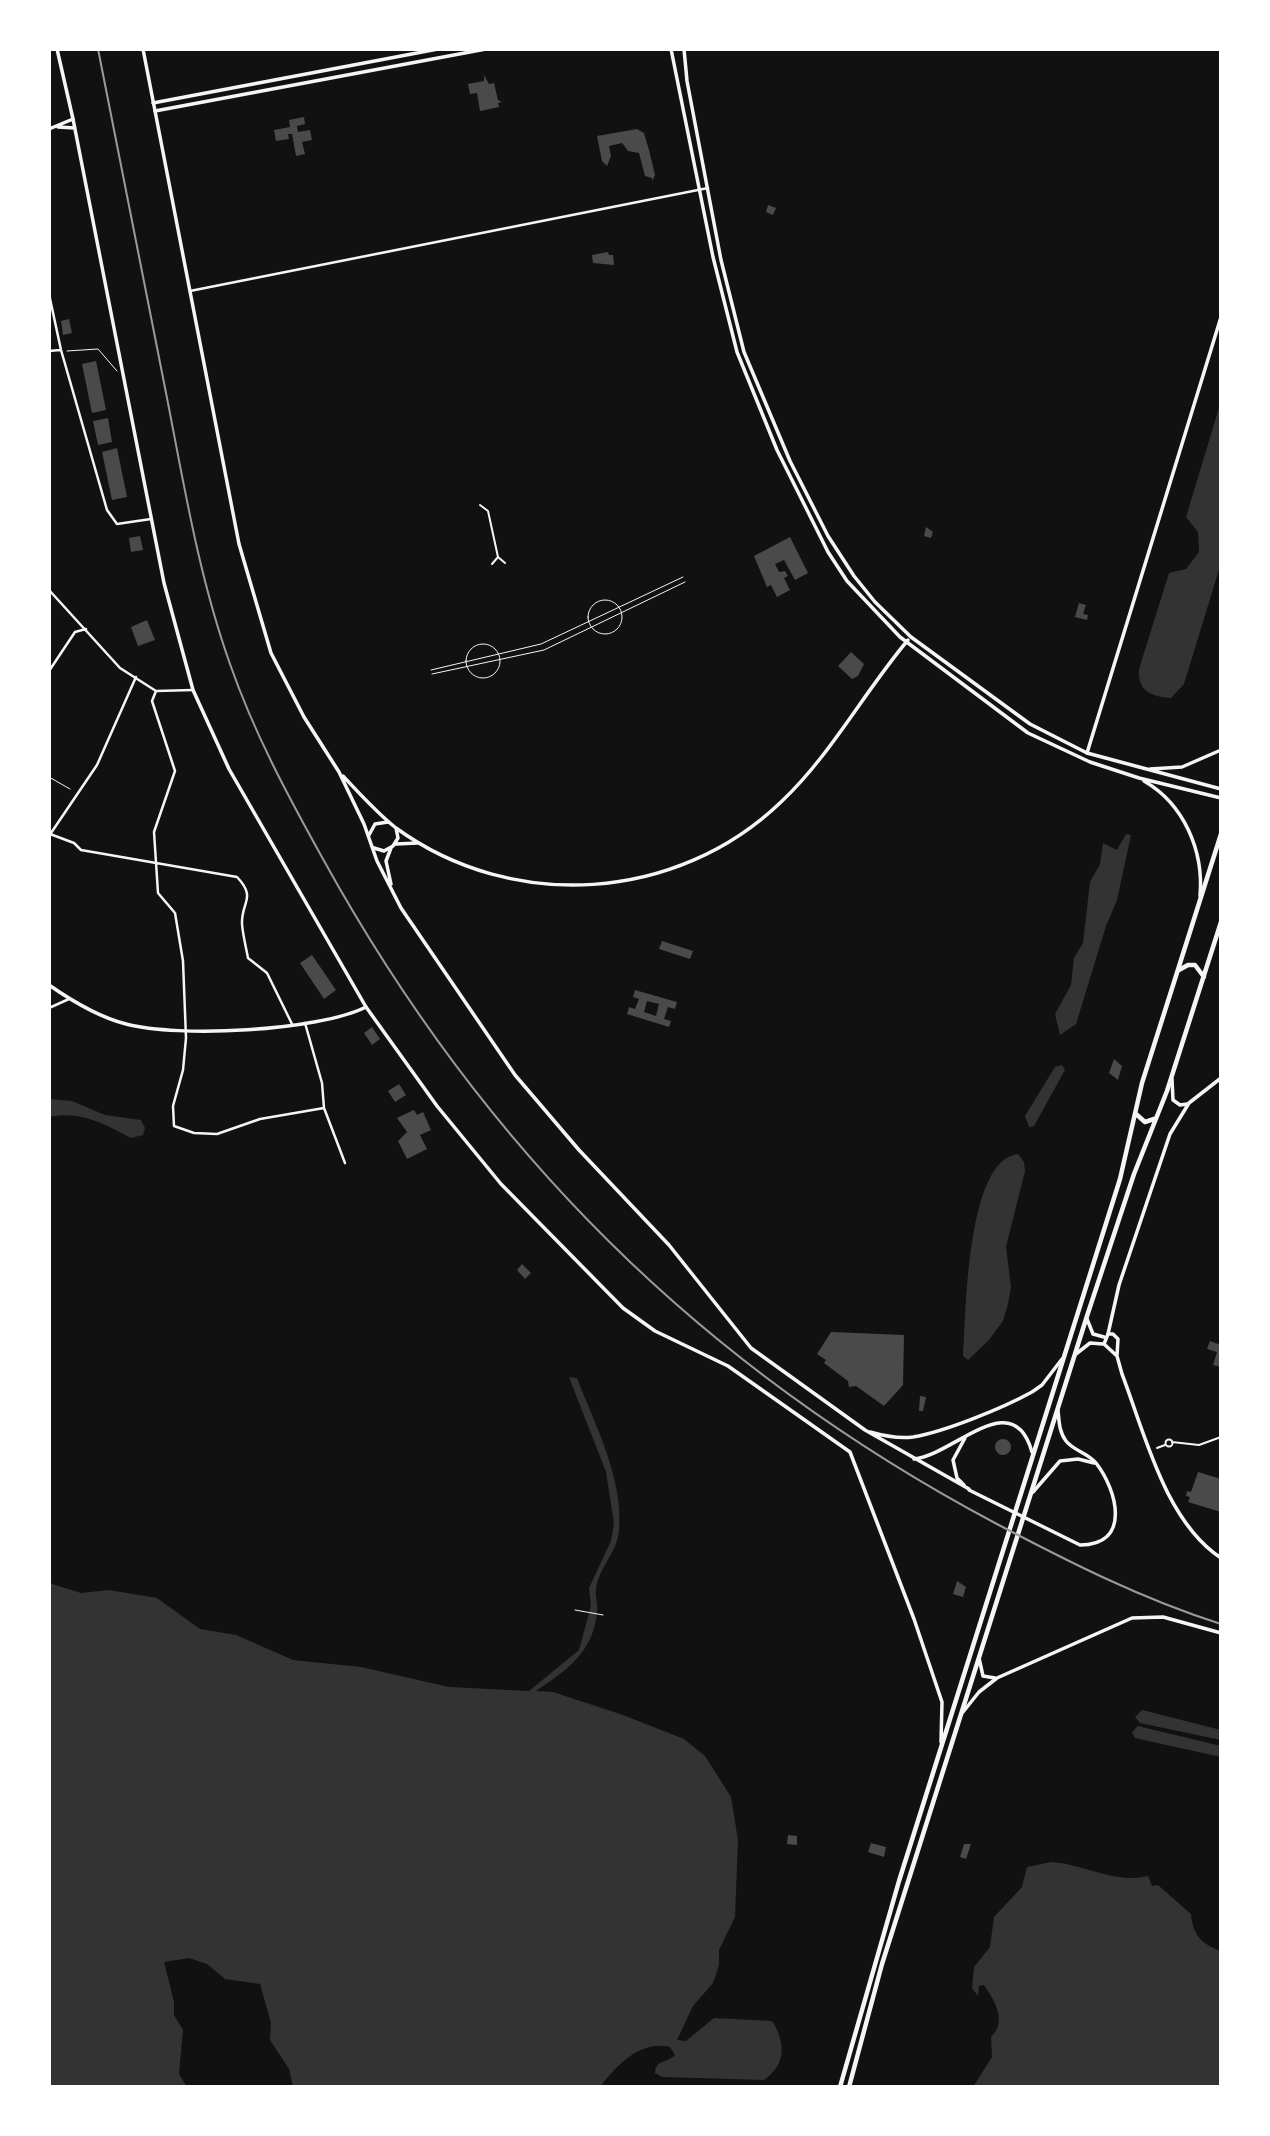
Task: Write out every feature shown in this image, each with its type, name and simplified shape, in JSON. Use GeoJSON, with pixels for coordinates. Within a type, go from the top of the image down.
{"type":"FeatureCollection","features":[{"type":"Feature","properties":{"kind":"main road"},"geometry":{"type":"LineString","coordinates":[[57,49],[75,128],[164,583],[193,690],[229,769],[366,1007],[437,1106],[500,1184],[622,1308],[655,1331],[728,1366],[850,1452],[942,1702],[941,1746]]}},
{"type":"Feature","properties":{"kind":"main road"},"geometry":{"type":"LineString","coordinates":[[143,49],[239,544],[259,620],[285,685],[340,772],[393,892],[425,946],[515,1075],[579,1150],[669,1245],[744,1340],[793,1380],[912,1459],[1072,1542],[1086,1545],[1101,1540],[1117,1520],[1112,1494],[1096,1464],[1067,1442],[1060,1429],[1058,1409]]}},
{"type":"Feature","properties":{"kind":"main road"},"geometry":{"type":"LineString","coordinates":[[153,103],[438,49]]}},
{"type":"Feature","properties":{"kind":"main road"},"geometry":{"type":"LineString","coordinates":[[155,111],[486,49]]}},
{"type":"Feature","properties":{"kind":"main road"},"geometry":{"type":"LineString","coordinates":[[671,49],[733,338],[750,389],[778,450],[828,552],[847,581],[876,615],[906,642],[1028,733],[1085,761],[1139,778],[1221,798]]}},
{"type":"Feature","properties":{"kind":"main road"},"geometry":{"type":"LineString","coordinates":[[684,49],[735,324],[756,386],[790,461],[828,536],[854,576],[875,602],[911,637],[1030,724],[1087,753],[1221,789]]}},
{"type":"Feature","properties":{"kind":"main road"},"geometry":{"type":"LineString","coordinates":[[49,129],[73,119]]}},
{"type":"Feature","properties":{"kind":"main road"},"geometry":{"type":"LineString","coordinates":[[58,127],[75,128]]}},
{"type":"Feature","properties":{"kind":"main road"},"geometry":{"type":"LineString","coordinates":[[1087,753],[1221,317]]}},
{"type":"Feature","properties":{"kind":"main road"},"geometry":{"type":"LineString","coordinates":[[340,772],[390,823],[421,844],[500,876],[552,885],[632,879],[692,863],[751,828],[783,800],[911,637]]}},
{"type":"Feature","properties":{"kind":"main road"},"geometry":{"type":"LineString","coordinates":[[1144,769],[1182,767],[1221,750]]}},
{"type":"Feature","properties":{"kind":"main road"},"geometry":{"type":"LineString","coordinates":[[1139,778],[1170,801],[1188,830],[1199,862],[1199,903]]}},
{"type":"Feature","properties":{"kind":"main road"},"geometry":{"type":"LineString","coordinates":[[369,840],[375,824],[390,823]]}},
{"type":"Feature","properties":{"kind":"main road"},"geometry":{"type":"LineString","coordinates":[[395,827],[398,835],[396,844]]}},
{"type":"Feature","properties":{"kind":"main road"},"geometry":{"type":"LineString","coordinates":[[840,2087],[941,1746],[1120,1179],[1135,1113],[1221,834]]}},
{"type":"Feature","properties":{"kind":"main road"},"geometry":{"type":"LineString","coordinates":[[372,847],[384,851],[396,844],[421,844]]}},
{"type":"Feature","properties":{"kind":"main road"},"geometry":{"type":"LineString","coordinates":[[391,848],[386,867],[393,892]]}},
{"type":"Feature","properties":{"kind":"main road"},"geometry":{"type":"LineString","coordinates":[[849,2087],[882,1964],[1087,1316],[1128,1189],[1172,1075],[1221,922]]}},
{"type":"Feature","properties":{"kind":"main road"},"geometry":{"type":"LineString","coordinates":[[1177,971],[1188,965],[1195,965],[1204,977]]}},
{"type":"Feature","properties":{"kind":"main road"},"geometry":{"type":"LineString","coordinates":[[49,985],[69,999],[122,1023],[186,1031],[305,1023],[366,1007]]}},
{"type":"Feature","properties":{"kind":"main road"},"geometry":{"type":"LineString","coordinates":[[1172,1075],[1173,1100],[1180,1105],[1189,1103]]}},
{"type":"Feature","properties":{"kind":"main road"},"geometry":{"type":"LineString","coordinates":[[1104,1344],[1112,1324],[1117,1293],[1164,1146],[1189,1103],[1221,1078]]}},
{"type":"Feature","properties":{"kind":"main road"},"geometry":{"type":"LineString","coordinates":[[1135,1113],[1145,1122],[1157,1116]]}},
{"type":"Feature","properties":{"kind":"main road"},"geometry":{"type":"LineString","coordinates":[[1087,1316],[1093,1334],[1115,1335]]}},
{"type":"Feature","properties":{"kind":"main road"},"geometry":{"type":"LineString","coordinates":[[1112,1324],[1117,1356],[1172,1503],[1189,1530],[1221,1558]]}},
{"type":"Feature","properties":{"kind":"main road"},"geometry":{"type":"LineString","coordinates":[[1075,1355],[1090,1343],[1104,1344],[1117,1356]]}},
{"type":"Feature","properties":{"kind":"main road"},"geometry":{"type":"LineString","coordinates":[[1109,1348],[1117,1344]]}},
{"type":"Feature","properties":{"kind":"main road"},"geometry":{"type":"LineString","coordinates":[[865,1430],[890,1437],[913,1437],[950,1425],[1031,1392],[1046,1380],[1063,1358]]}},
{"type":"Feature","properties":{"kind":"main road"},"geometry":{"type":"LineString","coordinates":[[912,1459],[924,1458],[990,1424],[1007,1422],[1025,1433],[1032,1452]]}},
{"type":"Feature","properties":{"kind":"main road"},"geometry":{"type":"LineString","coordinates":[[965,1438],[955,1453],[953,1467],[957,1478],[969,1489]]}},
{"type":"Feature","properties":{"kind":"main road"},"geometry":{"type":"LineString","coordinates":[[1033,1492],[1060,1461],[1078,1459],[1096,1464]]}},
{"type":"Feature","properties":{"kind":"main road"},"geometry":{"type":"LineString","coordinates":[[962,1713],[979,1691],[997,1678],[1132,1618],[1163,1617],[1221,1633]]}},
{"type":"Feature","properties":{"kind":"main road"},"geometry":{"type":"LineString","coordinates":[[979,1658],[984,1675],[997,1678]]}},
{"type":"Feature","properties":{"kind":"street"},"geometry":{"type":"LineString","coordinates":[[190,291],[708,188]]}},
{"type":"Feature","properties":{"kind":"street"},"geometry":{"type":"LineString","coordinates":[[49,294],[61,350],[107,510],[117,524],[151,519]]}},
{"type":"Feature","properties":{"kind":"street"},"geometry":{"type":"LineString","coordinates":[[49,351],[61,350]]}},
{"type":"Feature","properties":{"kind":"street"},"geometry":{"type":"LineString","coordinates":[[480,505],[488,512],[498,557],[505,563]]}},
{"type":"Feature","properties":{"kind":"street"},"geometry":{"type":"LineString","coordinates":[[492,564],[498,557]]}},
{"type":"Feature","properties":{"kind":"street"},"geometry":{"type":"LineString","coordinates":[[50,593],[120,668],[156,691],[193,690]]}},
{"type":"Feature","properties":{"kind":"street"},"geometry":{"type":"LineString","coordinates":[[49,671],[75,632],[86,629]]}},
{"type":"Feature","properties":{"kind":"street"},"geometry":{"type":"LineString","coordinates":[[136,677],[97,765],[50,835],[74,843],[81,850],[237,877],[246,887],[248,896],[242,922],[248,958],[267,973],[292,1024]]}},
{"type":"Feature","properties":{"kind":"street"},"geometry":{"type":"LineString","coordinates":[[156,691],[152,701],[175,771],[154,828],[156,864],[159,896],[174,910],[176,918],[183,961],[186,1031],[183,1070],[171,1116],[174,1126],[194,1133],[217,1134],[260,1119],[324,1108]]}},
{"type":"Feature","properties":{"kind":"street"},"geometry":{"type":"LineString","coordinates":[[1085,761],[1087,753]]}},
{"type":"Feature","properties":{"kind":"street"},"geometry":{"type":"LineString","coordinates":[[49,1008],[69,999]]}},
{"type":"Feature","properties":{"kind":"street"},"geometry":{"type":"LineString","coordinates":[[305,1023],[322,1083],[324,1108],[345,1163]]}},
{"type":"Feature","properties":{"kind":"street"},"geometry":{"type":"LineString","coordinates":[[1157,1448],[1170,1446],[1172,1443],[1199,1445],[1221,1437]]}},
{"type":"Feature","properties":{"kind":"street"},"geometry":{"type":"LineString","coordinates":[[1166,1445],[1168,1439],[1172,1443]]}},
{"type":"Feature","properties":{"kind":"lane"},"geometry":{"type":"LineString","coordinates":[[49,777],[70,789]]}},
{"type":"Feature","properties":{"kind":"path"},"geometry":{"type":"LineString","coordinates":[[61,350],[98,349],[110,365],[123,375]]}},
{"type":"Feature","properties":{"kind":"path"},"geometry":{"type":"LineString","coordinates":[[430,670],[541,645],[683,577]]}},
{"type":"Feature","properties":{"kind":"path"},"geometry":{"type":"LineString","coordinates":[[432,674],[544,650],[685,582]]}},
{"type":"Feature","properties":{"kind":"path"},"geometry":{"type":"LineString","coordinates":[[611,600],[620,607],[622,613],[621,624],[614,632],[600,634],[589,622],[589,610],[597,601],[611,600]]}},
{"type":"Feature","properties":{"kind":"path"},"geometry":{"type":"LineString","coordinates":[[479,644],[490,645],[498,654],[500,660],[495,673],[485,678],[472,674],[466,667],[470,649],[479,644]]}},
{"type":"Feature","properties":{"kind":"path"},"geometry":{"type":"LineString","coordinates":[[575,1610],[603,1615]]}},
{"type":"Feature","properties":{"kind":"shaded area"},"geometry":{"type":"Polygon","coordinates":[[[1221,401],[1221,563],[1184,684],[1171,698],[1157,696],[1143,687],[1139,669],[1169,573],[1186,569],[1199,552],[1198,532],[1186,517],[1221,401]]]}},
{"type":"Feature","properties":{"kind":"shaded area"},"geometry":{"type":"Polygon","coordinates":[[[1126,834],[1131,835],[1117,900],[1106,926],[1076,1024],[1060,1035],[1055,1014],[1071,985],[1074,958],[1083,943],[1090,882],[1100,864],[1103,843],[1117,850],[1126,834]]]}},
{"type":"Feature","properties":{"kind":"shaded area"},"geometry":{"type":"Polygon","coordinates":[[[1062,1065],[1065,1070],[1034,1126],[1029,1127],[1025,1116],[1055,1067],[1062,1065]]]}},
{"type":"Feature","properties":{"kind":"shaded area"},"geometry":{"type":"Polygon","coordinates":[[[49,1099],[72,1101],[105,1115],[141,1120],[145,1128],[143,1135],[131,1138],[102,1123],[82,1117],[49,1117],[49,1099]]]}},
{"type":"Feature","properties":{"kind":"shaded area"},"geometry":{"type":"Polygon","coordinates":[[[1018,1154],[1024,1162],[1025,1171],[1006,1247],[1011,1287],[1008,1304],[1003,1321],[989,1340],[968,1360],[963,1356],[968,1276],[979,1210],[988,1182],[1001,1162],[1018,1154]]]}},
{"type":"Feature","properties":{"kind":"shaded area"},"geometry":{"type":"Polygon","coordinates":[[[569,1377],[577,1378],[607,1453],[617,1492],[619,1531],[615,1546],[597,1582],[597,1611],[591,1638],[585,1649],[568,1667],[536,1691],[553,1692],[623,1715],[684,1739],[705,1756],[731,1797],[738,1840],[735,1917],[719,1950],[719,1965],[713,1983],[693,2006],[677,2040],[686,2041],[714,2018],[772,2021],[780,2037],[782,2053],[776,2068],[764,2080],[662,2077],[655,2073],[657,2066],[675,2055],[670,2047],[659,2046],[639,2051],[621,2063],[600,2087],[293,2087],[289,2069],[270,2040],[271,2023],[260,1984],[225,1979],[207,1964],[189,1958],[164,1962],[174,2002],[174,2015],[183,2030],[179,2074],[187,2087],[49,2087],[49,1583],[81,1593],[109,1590],[157,1598],[200,1629],[236,1635],[293,1660],[361,1667],[449,1687],[529,1691],[579,1650],[591,1606],[589,1588],[611,1541],[614,1523],[606,1472],[569,1377]]]}},
{"type":"Feature","properties":{"kind":"shaded area"},"geometry":{"type":"Polygon","coordinates":[[[1142,1710],[1221,1730],[1221,1740],[1140,1723],[1135,1717],[1142,1710]]]}},
{"type":"Feature","properties":{"kind":"shaded area"},"geometry":{"type":"Polygon","coordinates":[[[1138,1726],[1221,1746],[1221,1757],[1135,1738],[1132,1732],[1138,1726]]]}},
{"type":"Feature","properties":{"kind":"shaded area"},"geometry":{"type":"Polygon","coordinates":[[[1051,1862],[1111,1876],[1148,1876],[1152,1886],[1158,1885],[1191,1914],[1199,1938],[1221,1951],[1221,2087],[973,2087],[992,2057],[991,2037],[996,2031],[999,2017],[984,1985],[979,1986],[978,1996],[972,1988],[974,1967],[990,1947],[994,1917],[1022,1887],[1027,1867],[1051,1862]]]}},
{"type":"Feature","properties":{"kind":"building"},"geometry":{"type":"Polygon","coordinates":[[[484,75],[489,84],[494,83],[498,100],[502,102],[498,103],[499,107],[480,111],[477,93],[470,94],[468,84],[484,81],[484,75]]]}},
{"type":"Feature","properties":{"kind":"building"},"geometry":{"type":"Polygon","coordinates":[[[304,117],[305,124],[297,126],[298,132],[310,130],[312,140],[302,142],[305,154],[296,156],[292,134],[288,134],[289,139],[276,141],[274,130],[290,127],[289,120],[304,117]]]}},
{"type":"Feature","properties":{"kind":"building"},"geometry":{"type":"Polygon","coordinates":[[[637,129],[644,133],[649,150],[655,175],[652,181],[652,178],[645,176],[639,153],[628,151],[622,143],[609,146],[611,156],[607,166],[602,161],[597,136],[637,129]]]}},
{"type":"Feature","properties":{"kind":"building"},"geometry":{"type":"Polygon","coordinates":[[[768,205],[776,208],[773,215],[766,212],[768,205]]]}},
{"type":"Feature","properties":{"kind":"building"},"geometry":{"type":"Polygon","coordinates":[[[608,252],[613,255],[614,265],[593,263],[592,255],[608,252]]]}},
{"type":"Feature","properties":{"kind":"building"},"geometry":{"type":"Polygon","coordinates":[[[69,319],[72,333],[63,335],[61,321],[69,319]]]}},
{"type":"Feature","properties":{"kind":"building"},"geometry":{"type":"Polygon","coordinates":[[[96,361],[106,410],[92,413],[82,364],[96,361]]]}},
{"type":"Feature","properties":{"kind":"building"},"geometry":{"type":"Polygon","coordinates":[[[108,418],[112,442],[98,445],[93,421],[108,418]]]}},
{"type":"Feature","properties":{"kind":"building"},"geometry":{"type":"Polygon","coordinates":[[[117,448],[127,497],[112,500],[102,452],[117,448]]]}},
{"type":"Feature","properties":{"kind":"building"},"geometry":{"type":"Polygon","coordinates":[[[926,527],[933,532],[931,538],[924,536],[926,527]]]}},
{"type":"Feature","properties":{"kind":"building"},"geometry":{"type":"Polygon","coordinates":[[[140,536],[143,550],[131,552],[129,538],[140,536]]]}},
{"type":"Feature","properties":{"kind":"building"},"geometry":{"type":"Polygon","coordinates":[[[790,537],[808,573],[795,580],[784,560],[775,564],[779,572],[785,571],[788,576],[784,578],[790,590],[777,597],[771,585],[767,587],[754,556],[790,537]]]}},
{"type":"Feature","properties":{"kind":"building"},"geometry":{"type":"Polygon","coordinates":[[[1079,603],[1086,605],[1083,614],[1088,615],[1087,620],[1075,617],[1079,603]]]}},
{"type":"Feature","properties":{"kind":"building"},"geometry":{"type":"Polygon","coordinates":[[[147,620],[155,640],[138,646],[131,627],[147,620]]]}},
{"type":"Feature","properties":{"kind":"building"},"geometry":{"type":"Polygon","coordinates":[[[851,652],[864,664],[858,676],[852,679],[838,666],[851,652]]]}},
{"type":"Feature","properties":{"kind":"building"},"geometry":{"type":"Polygon","coordinates":[[[662,941],[693,951],[690,959],[659,949],[662,941]]]}},
{"type":"Feature","properties":{"kind":"building"},"geometry":{"type":"Polygon","coordinates":[[[312,955],[336,990],[324,999],[300,963],[312,955]]]}},
{"type":"Feature","properties":{"kind":"building"},"geometry":{"type":"Polygon","coordinates":[[[635,990],[677,1002],[675,1009],[668,1007],[664,1019],[671,1021],[669,1027],[627,1014],[629,1007],[635,1009],[639,999],[633,997],[635,990]],[[647,1001],[644,1012],[656,1016],[659,1004],[647,1001]]]}},
{"type":"Feature","properties":{"kind":"building"},"geometry":{"type":"Polygon","coordinates":[[[372,1027],[380,1039],[372,1045],[364,1033],[372,1027]]]}},
{"type":"Feature","properties":{"kind":"building"},"geometry":{"type":"Polygon","coordinates":[[[1114,1059],[1122,1066],[1118,1080],[1109,1073],[1114,1059]]]}},
{"type":"Feature","properties":{"kind":"building"},"geometry":{"type":"Polygon","coordinates":[[[399,1084],[406,1095],[395,1102],[388,1091],[399,1084]]]}},
{"type":"Feature","properties":{"kind":"building"},"geometry":{"type":"Polygon","coordinates":[[[414,1110],[417,1115],[423,1112],[431,1130],[420,1135],[427,1149],[407,1159],[398,1141],[407,1132],[397,1118],[414,1110]]]}},
{"type":"Feature","properties":{"kind":"building"},"geometry":{"type":"Polygon","coordinates":[[[522,1264],[531,1273],[525,1279],[517,1270],[522,1264]]]}},
{"type":"Feature","properties":{"kind":"building"},"geometry":{"type":"Polygon","coordinates":[[[831,1332],[904,1335],[903,1385],[884,1406],[856,1386],[849,1387],[848,1381],[824,1363],[826,1360],[817,1354],[831,1332]]]}},
{"type":"Feature","properties":{"kind":"building"},"geometry":{"type":"Polygon","coordinates":[[[1210,1341],[1221,1345],[1221,1367],[1213,1365],[1217,1352],[1207,1349],[1210,1341]]]}},
{"type":"Feature","properties":{"kind":"building"},"geometry":{"type":"Polygon","coordinates":[[[920,1396],[926,1397],[923,1411],[919,1411],[920,1396]]]}},
{"type":"Feature","properties":{"kind":"building"},"geometry":{"type":"Polygon","coordinates":[[[1000,1439],[1006,1439],[1011,1447],[1009,1453],[1000,1455],[995,1450],[995,1444],[1000,1439]]]}},
{"type":"Feature","properties":{"kind":"building"},"geometry":{"type":"Polygon","coordinates":[[[1198,1472],[1221,1479],[1221,1512],[1188,1502],[1190,1497],[1186,1496],[1187,1491],[1191,1492],[1198,1472]]]}},
{"type":"Feature","properties":{"kind":"building"},"geometry":{"type":"Polygon","coordinates":[[[957,1581],[966,1587],[963,1597],[953,1594],[957,1581]]]}},
{"type":"Feature","properties":{"kind":"building"},"geometry":{"type":"Polygon","coordinates":[[[788,1835],[797,1836],[797,1845],[787,1844],[788,1835]]]}},
{"type":"Feature","properties":{"kind":"building"},"geometry":{"type":"Polygon","coordinates":[[[871,1843],[886,1847],[884,1857],[868,1852],[871,1843]]]}},
{"type":"Feature","properties":{"kind":"building"},"geometry":{"type":"Polygon","coordinates":[[[964,1844],[971,1844],[966,1859],[960,1857],[964,1844]]]}},
{"type":"Feature","properties":{"kind":"tram line"},"geometry":{"type":"LineString","coordinates":[[98,49],[194,535],[219,632],[239,690],[285,788],[323,859],[386,965],[455,1064],[529,1156],[610,1242],[696,1321],[789,1394],[889,1462],[995,1523],[1078,1566],[1134,1591],[1221,1624]]}}]}
